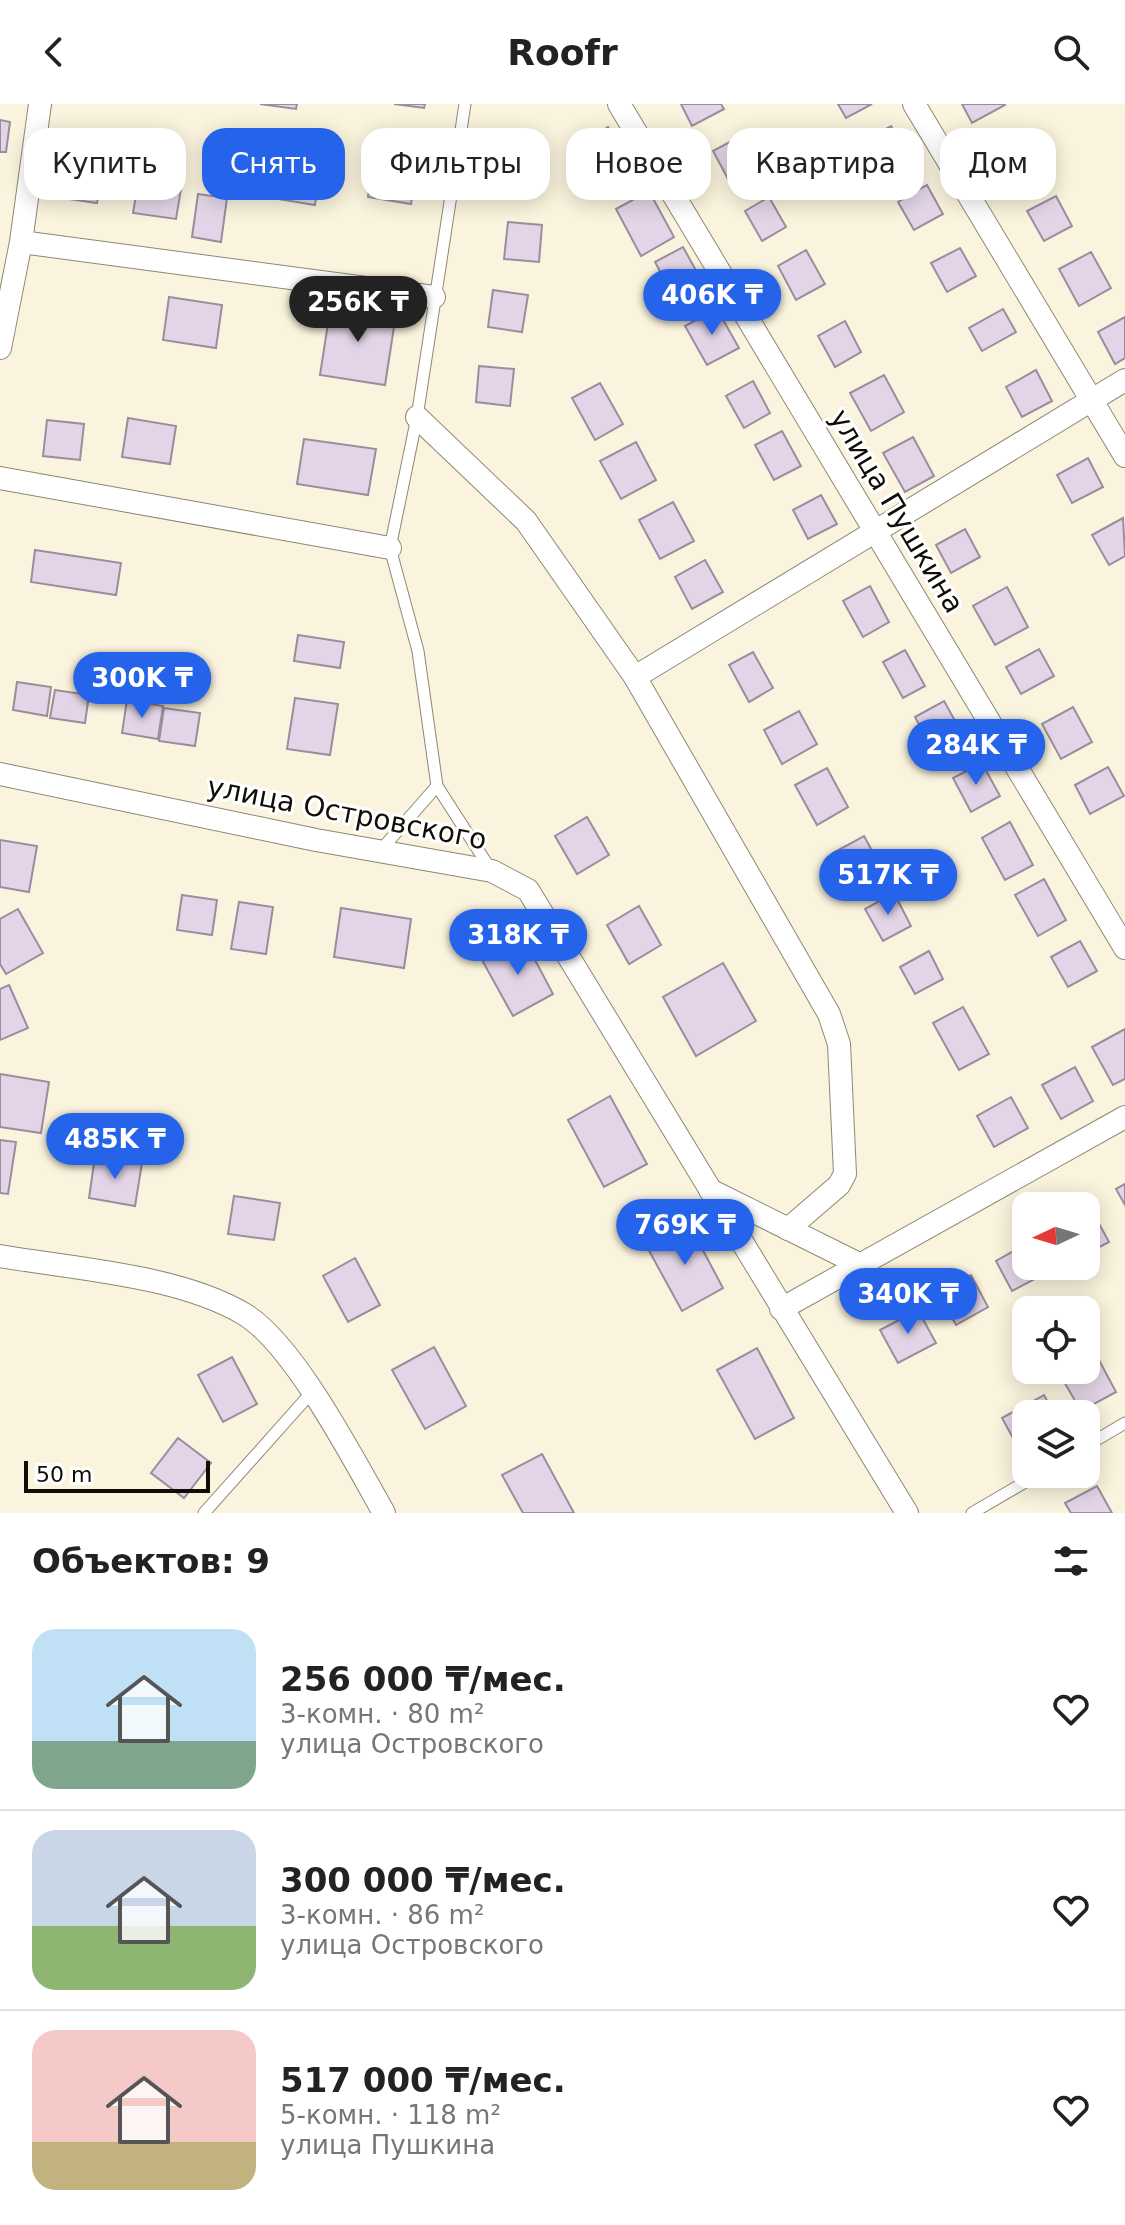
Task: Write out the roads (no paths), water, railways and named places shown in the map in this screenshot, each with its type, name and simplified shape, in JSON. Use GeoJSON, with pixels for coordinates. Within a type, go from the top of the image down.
{"type":"FeatureCollection","features":[{"type":"Feature","properties":{"kind":"street"},"geometry":{"type":"LineString","coordinates":[[0,348],[21,242],[40,104]]}},
{"type":"Feature","properties":{"kind":"street","name":"улица Пушкина"},"geometry":{"type":"LineString","coordinates":[[619,104],[1125,948]]}},
{"type":"Feature","properties":{"kind":"street"},"geometry":{"type":"LineString","coordinates":[[914,104],[1125,456]]}},
{"type":"Feature","properties":{"kind":"street"},"geometry":{"type":"LineString","coordinates":[[21,242],[434,297]]}},
{"type":"Feature","properties":{"kind":"street"},"geometry":{"type":"LineString","coordinates":[[635,677],[876,534],[1125,380]]}},
{"type":"Feature","properties":{"kind":"street"},"geometry":{"type":"LineString","coordinates":[[417,417],[526,521],[635,677],[829,1014],[839,1044],[845,1174],[839,1185],[788,1229]]}},
{"type":"Feature","properties":{"kind":"street"},"geometry":{"type":"LineString","coordinates":[[0,478],[390,548]]}},
{"type":"Feature","properties":{"kind":"street","name":"улица Островского"},"geometry":{"type":"LineString","coordinates":[[0,774],[492,871],[528,890],[907,1513]]}},
{"type":"Feature","properties":{"kind":"street"},"geometry":{"type":"LineString","coordinates":[[781,1309],[863,1266],[1125,1117]]}},
{"type":"Feature","properties":{"kind":"street"},"geometry":{"type":"LineString","coordinates":[[709,1189],[863,1266]]}},
{"type":"Feature","properties":{"kind":"street"},"geometry":{"type":"LineString","coordinates":[[0,1256],[95,1272],[207,1297],[245,1315],[271,1338],[326,1412],[384,1513]]}},
{"type":"Feature","properties":{"kind":"lane"},"geometry":{"type":"LineString","coordinates":[[465,104],[417,417],[390,548],[418,651],[437,786],[492,871]]}},
{"type":"Feature","properties":{"kind":"lane"},"geometry":{"type":"LineString","coordinates":[[380,851],[437,786]]}},
{"type":"Feature","properties":{"kind":"lane"},"geometry":{"type":"LineString","coordinates":[[204,1513],[311,1393]]}},
{"type":"Feature","properties":{"kind":"lane"},"geometry":{"type":"LineString","coordinates":[[1100,1438],[1125,1423]]}},
{"type":"Feature","properties":{"kind":"lane"},"geometry":{"type":"LineString","coordinates":[[972,1513],[1015,1488]]}}]}
